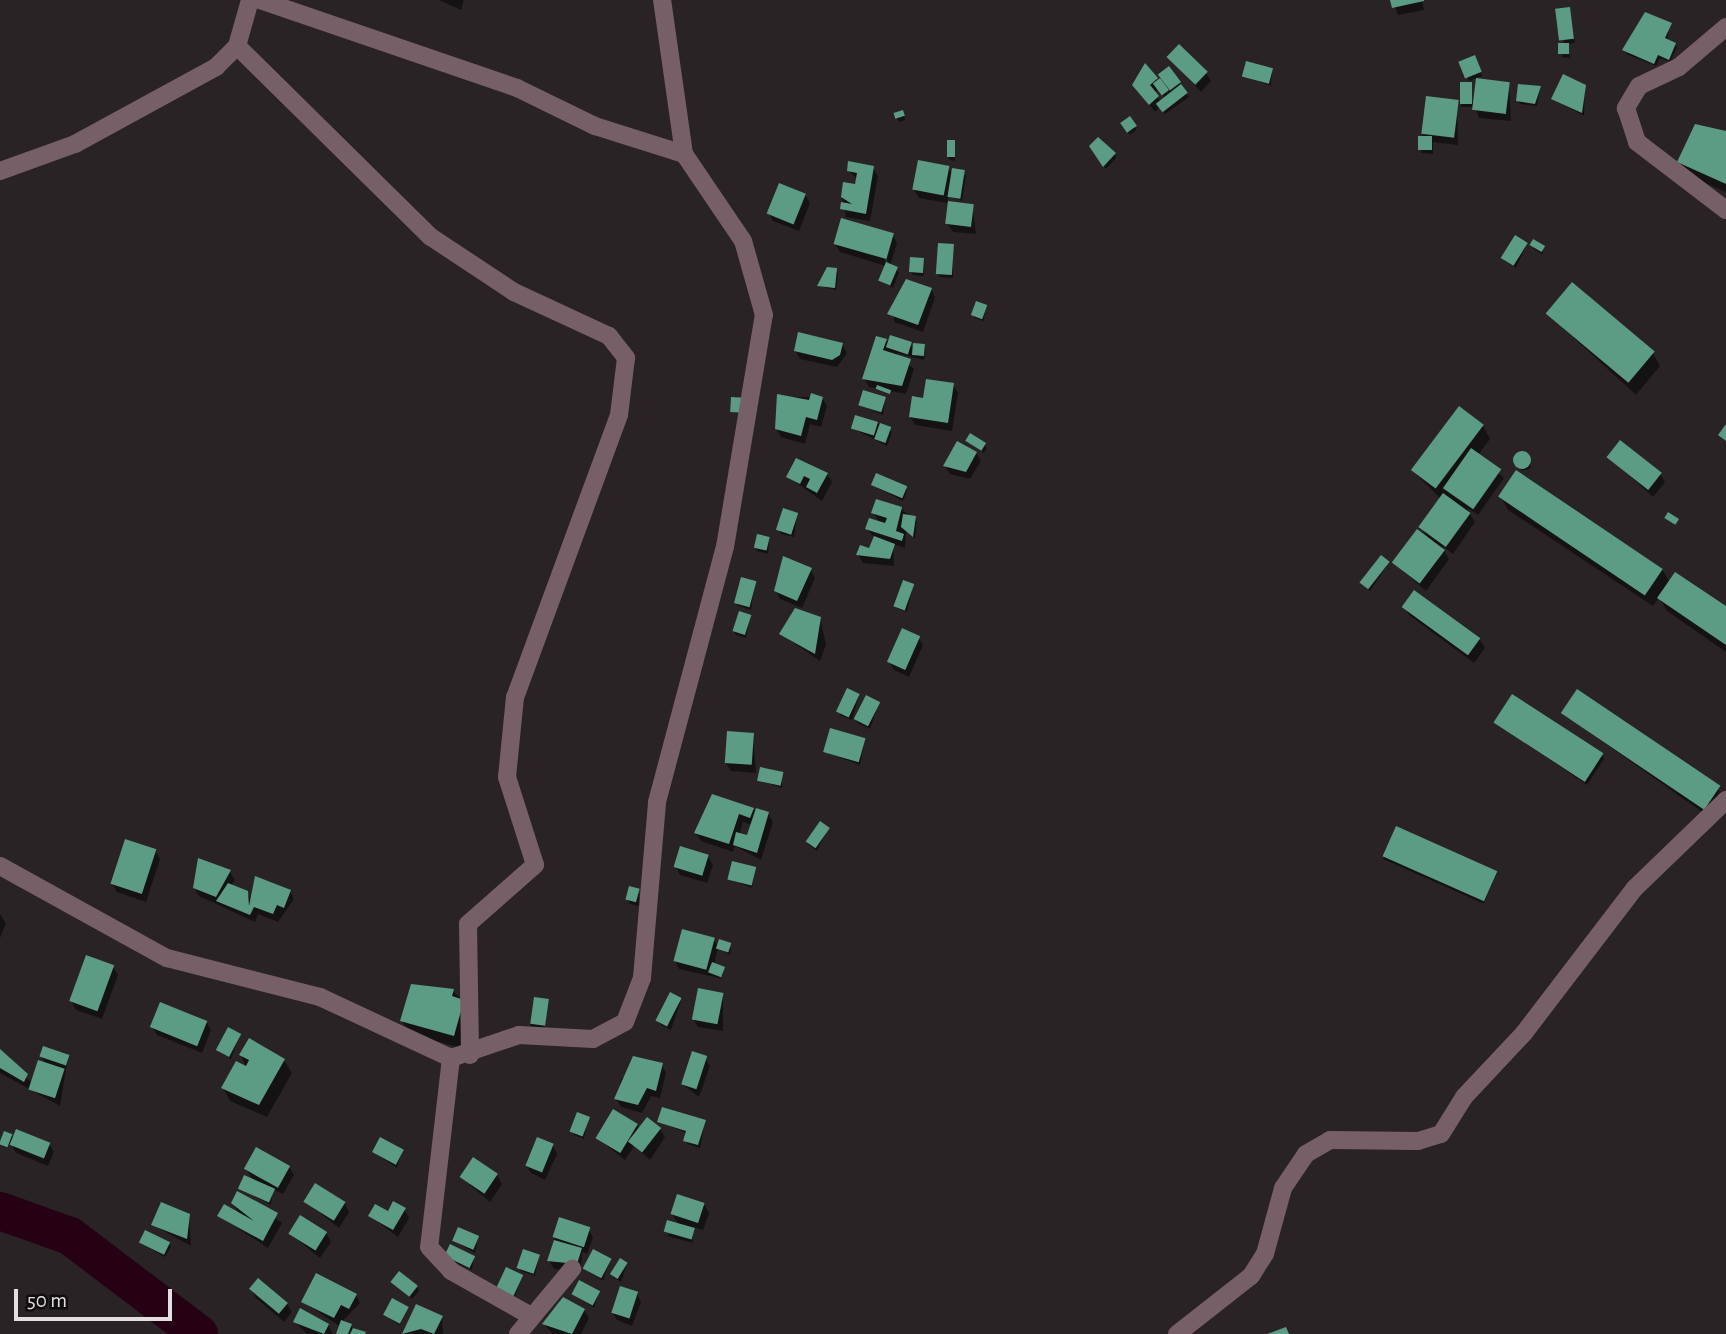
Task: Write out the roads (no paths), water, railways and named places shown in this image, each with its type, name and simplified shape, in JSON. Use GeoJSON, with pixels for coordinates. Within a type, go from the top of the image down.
{"type":"FeatureCollection","features":[{"type":"Feature","properties":{"kind":"street"},"geometry":{"type":"LineString","coordinates":[[0,171],[75,144],[180,90],[237,46],[250,0]]}},
{"type":"Feature","properties":{"kind":"street"},"geometry":{"type":"LineString","coordinates":[[260,0],[517,88],[596,126],[684,154]]}},
{"type":"Feature","properties":{"kind":"street"},"geometry":{"type":"LineString","coordinates":[[0,866],[167,958],[320,997],[451,1058],[470,1055],[519,1035],[607,1035],[634,1008],[642,978],[657,802],[724,547],[764,315],[743,241],[684,154],[663,0]]}},
{"type":"Feature","properties":{"kind":"street"},"geometry":{"type":"LineString","coordinates":[[1726,27],[1679,67],[1639,86],[1626,108],[1637,142],[1726,210]]}},
{"type":"Feature","properties":{"kind":"street"},"geometry":{"type":"LineString","coordinates":[[237,46],[431,237],[514,292],[609,336],[626,358],[619,415],[515,697],[508,777],[535,865],[468,924],[470,1055]]}},
{"type":"Feature","properties":{"kind":"street"},"geometry":{"type":"LineString","coordinates":[[1177,1334],[1251,1276],[1265,1254],[1288,1177],[1306,1154],[1330,1140],[1418,1142],[1441,1134],[1464,1097],[1493,1071],[1635,888],[1726,800]]}},
{"type":"Feature","properties":{"kind":"street"},"geometry":{"type":"LineString","coordinates":[[451,1058],[429,1247],[451,1271],[531,1316]]}},
{"type":"Feature","properties":{"kind":"street"},"geometry":{"type":"LineString","coordinates":[[518,1334],[572,1269]]}},
{"type":"Feature","properties":{"kind":"waterway"},"geometry":{"type":"LineString","coordinates":[[0,1211],[70,1236],[199,1334]]}}]}
